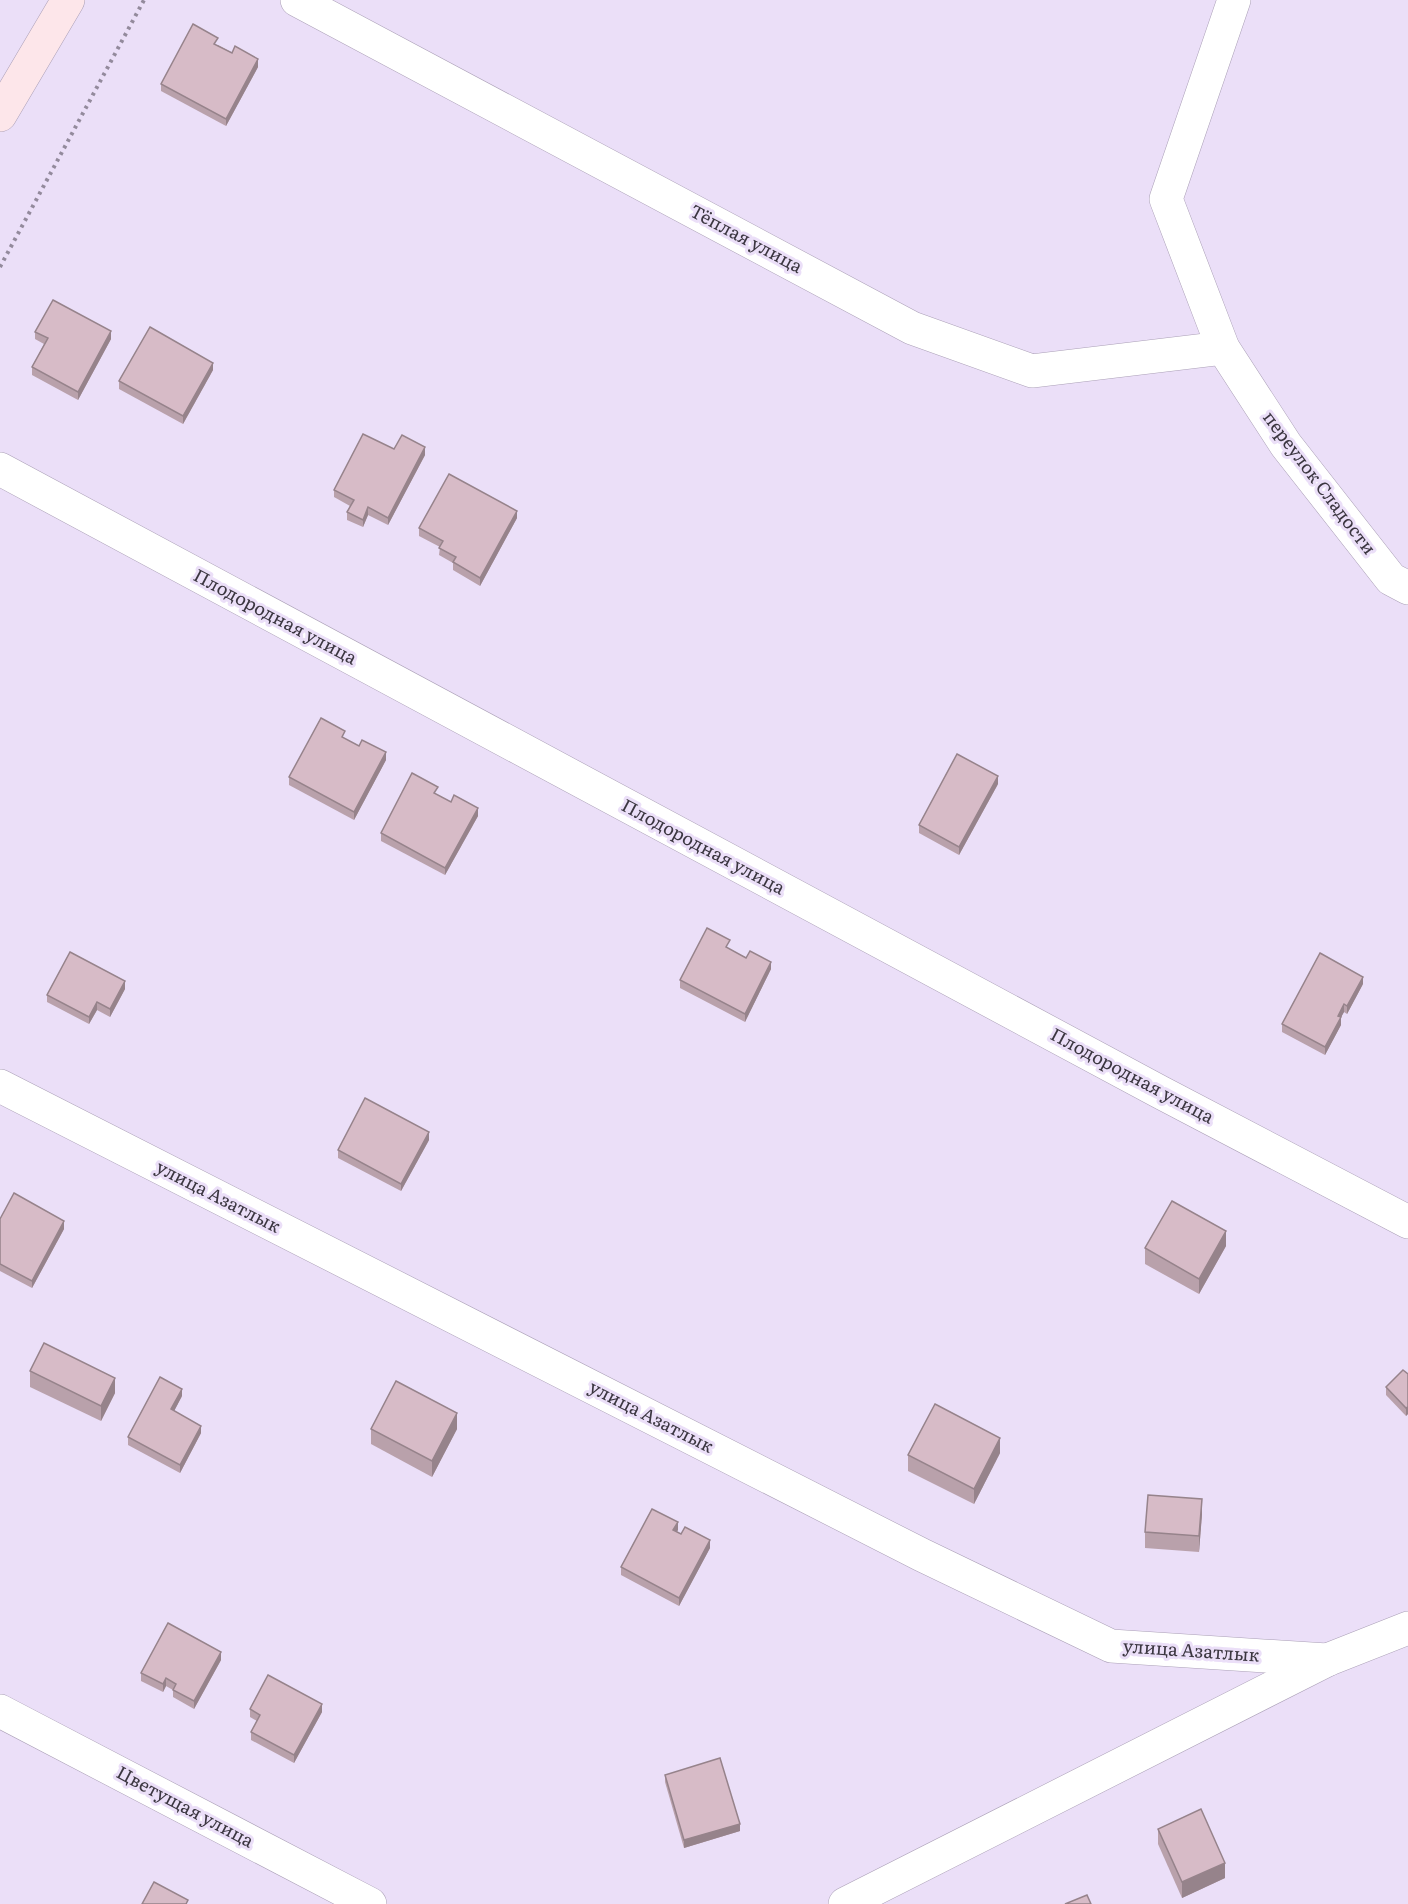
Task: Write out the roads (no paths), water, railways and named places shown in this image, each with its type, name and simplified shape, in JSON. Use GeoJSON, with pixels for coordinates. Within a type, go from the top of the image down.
{"type":"FeatureCollection","features":[{"type":"Feature","properties":{"kind":"street"},"geometry":{"type":"LineString","coordinates":[[0,115],[68,0]]}},
{"type":"Feature","properties":{"kind":"street","name":"Тёплая улица"},"geometry":{"type":"LineString","coordinates":[[297,0],[912,328],[1032,371],[1223,348]]}},
{"type":"Feature","properties":{"kind":"street","name":"переулок Сладости"},"geometry":{"type":"LineString","coordinates":[[1234,0],[1166,199],[1223,348],[1286,445],[1391,579],[1408,588]]}},
{"type":"Feature","properties":{"kind":"street","name":"Плодородная улица"},"geometry":{"type":"LineString","coordinates":[[0,469],[1149,1086],[1408,1222]]}},
{"type":"Feature","properties":{"kind":"street","name":"улица Азатлык"},"geometry":{"type":"LineString","coordinates":[[0,1086],[922,1555],[1111,1646],[1327,1660]]}},
{"type":"Feature","properties":{"kind":"street"},"geometry":{"type":"LineString","coordinates":[[845,1904],[1327,1660],[1408,1628]]}},
{"type":"Feature","properties":{"kind":"street","name":"Цветущая улица"},"geometry":{"type":"LineString","coordinates":[[0,1711],[370,1904]]}}]}
